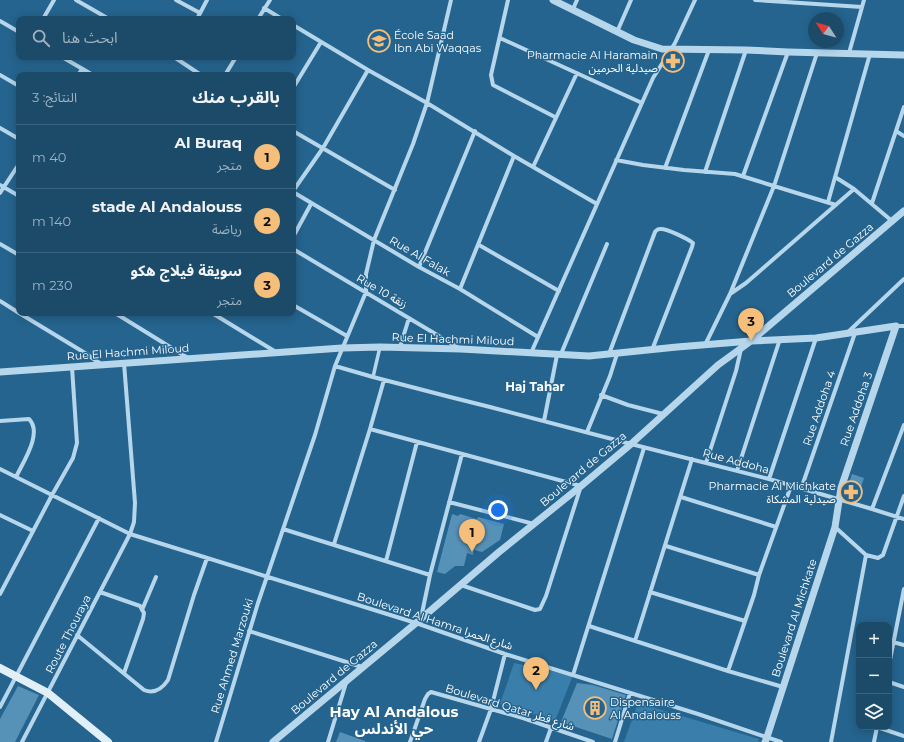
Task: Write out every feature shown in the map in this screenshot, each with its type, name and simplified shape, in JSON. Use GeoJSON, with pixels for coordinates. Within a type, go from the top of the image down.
{"type":"FeatureCollection","features":[{"type":"Feature","properties":{"kind":"main road"},"geometry":{"type":"LineString","coordinates":[[0,668],[48,694],[108,742]]}},
{"type":"Feature","properties":{"kind":"street"},"geometry":{"type":"LineString","coordinates":[[45,16],[54,0]]}},
{"type":"Feature","properties":{"kind":"street"},"geometry":{"type":"LineString","coordinates":[[76,0],[104,16]]}},
{"type":"Feature","properties":{"kind":"street"},"geometry":{"type":"LineString","coordinates":[[176,0],[200,13]]}},
{"type":"Feature","properties":{"kind":"street"},"geometry":{"type":"LineString","coordinates":[[198,16],[207,0]]}},
{"type":"Feature","properties":{"kind":"street"},"geometry":{"type":"LineString","coordinates":[[260,16],[270,0]]}},
{"type":"Feature","properties":{"kind":"street"},"geometry":{"type":"LineString","coordinates":[[366,292],[366,274],[374,240],[413,144],[427,102],[451,0]]}},
{"type":"Feature","properties":{"kind":"street"},"geometry":{"type":"LineString","coordinates":[[508,0],[492,74],[493,85],[555,117]]}},
{"type":"Feature","properties":{"kind":"street"},"geometry":{"type":"LineString","coordinates":[[553,0],[617,32],[650,46],[670,50],[746,50],[904,55]]}},
{"type":"Feature","properties":{"kind":"street"},"geometry":{"type":"LineString","coordinates":[[572,9],[576,0]]}},
{"type":"Feature","properties":{"kind":"street"},"geometry":{"type":"LineString","coordinates":[[617,32],[631,0]]}},
{"type":"Feature","properties":{"kind":"street"},"geometry":{"type":"LineString","coordinates":[[531,354],[653,78],[675,43],[695,0]]}},
{"type":"Feature","properties":{"kind":"street"},"geometry":{"type":"LineString","coordinates":[[755,0],[862,7]]}},
{"type":"Feature","properties":{"kind":"street"},"geometry":{"type":"LineString","coordinates":[[850,53],[864,0]]}},
{"type":"Feature","properties":{"kind":"street"},"geometry":{"type":"LineString","coordinates":[[264,8],[277,16]]}},
{"type":"Feature","properties":{"kind":"street"},"geometry":{"type":"LineString","coordinates":[[0,21],[16,30]]}},
{"type":"Feature","properties":{"kind":"street"},"geometry":{"type":"LineString","coordinates":[[296,27],[368,70],[427,102],[514,156],[597,204]]}},
{"type":"Feature","properties":{"kind":"street"},"geometry":{"type":"LineString","coordinates":[[500,38],[642,103]]}},
{"type":"Feature","properties":{"kind":"street"},"geometry":{"type":"LineString","coordinates":[[296,83],[321,42]]}},
{"type":"Feature","properties":{"kind":"street"},"geometry":{"type":"LineString","coordinates":[[665,168],[709,50]]}},
{"type":"Feature","properties":{"kind":"street"},"geometry":{"type":"LineString","coordinates":[[705,172],[746,50]]}},
{"type":"Feature","properties":{"kind":"street"},"geometry":{"type":"LineString","coordinates":[[743,176],[788,52]]}},
{"type":"Feature","properties":{"kind":"street"},"geometry":{"type":"LineString","coordinates":[[705,345],[730,294],[774,186],[817,53]]}},
{"type":"Feature","properties":{"kind":"street"},"geometry":{"type":"LineString","coordinates":[[828,202],[870,54]]}},
{"type":"Feature","properties":{"kind":"street"},"geometry":{"type":"LineString","coordinates":[[67,60],[88,72]]}},
{"type":"Feature","properties":{"kind":"street"},"geometry":{"type":"LineString","coordinates":[[179,60],[197,72]]}},
{"type":"Feature","properties":{"kind":"street"},"geometry":{"type":"LineString","coordinates":[[227,72],[234,60]]}},
{"type":"Feature","properties":{"kind":"street"},"geometry":{"type":"LineString","coordinates":[[296,187],[322,148],[368,70]]}},
{"type":"Feature","properties":{"kind":"street"},"geometry":{"type":"LineString","coordinates":[[533,167],[555,117],[577,73]]}},
{"type":"Feature","properties":{"kind":"street"},"geometry":{"type":"LineString","coordinates":[[0,75],[16,84]]}},
{"type":"Feature","properties":{"kind":"street"},"geometry":{"type":"LineString","coordinates":[[872,203],[904,107]]}},
{"type":"Feature","properties":{"kind":"street"},"geometry":{"type":"LineString","coordinates":[[0,128],[16,137]]}},
{"type":"Feature","properties":{"kind":"street"},"geometry":{"type":"LineString","coordinates":[[419,267],[475,131]]}},
{"type":"Feature","properties":{"kind":"street"},"geometry":{"type":"LineString","coordinates":[[896,131],[904,136]]}},
{"type":"Feature","properties":{"kind":"street"},"geometry":{"type":"LineString","coordinates":[[296,133],[395,190]]}},
{"type":"Feature","properties":{"kind":"street"},"geometry":{"type":"LineString","coordinates":[[460,289],[514,156]]}},
{"type":"Feature","properties":{"kind":"street"},"geometry":{"type":"LineString","coordinates":[[616,160],[665,168],[734,174],[836,205]]}},
{"type":"Feature","properties":{"kind":"street"},"geometry":{"type":"LineString","coordinates":[[0,193],[2,186],[16,168]]}},
{"type":"Feature","properties":{"kind":"street"},"geometry":{"type":"LineString","coordinates":[[835,177],[854,189],[893,221]]}},
{"type":"Feature","properties":{"kind":"street"},"geometry":{"type":"LineString","coordinates":[[2,186],[16,194]]}},
{"type":"Feature","properties":{"kind":"street"},"geometry":{"type":"LineString","coordinates":[[730,294],[854,189]]}},
{"type":"Feature","properties":{"kind":"street","name":"Rue Al Falak"},"geometry":{"type":"LineString","coordinates":[[296,193],[311,204],[419,267],[460,289],[538,337]]}},
{"type":"Feature","properties":{"kind":"street"},"geometry":{"type":"LineString","coordinates":[[296,232],[311,204]]}},
{"type":"Feature","properties":{"kind":"street","name":"Boulevard de Gazza"},"geometry":{"type":"LineString","coordinates":[[273,742],[631,444],[718,365],[751,341],[904,211]]}},
{"type":"Feature","properties":{"kind":"street"},"geometry":{"type":"LineString","coordinates":[[608,355],[655,232],[663,229],[693,243],[652,350]]}},
{"type":"Feature","properties":{"kind":"street"},"geometry":{"type":"LineString","coordinates":[[0,244],[16,253]]}},
{"type":"Feature","properties":{"kind":"street"},"geometry":{"type":"LineString","coordinates":[[544,421],[559,355],[607,244]]}},
{"type":"Feature","properties":{"kind":"street"},"geometry":{"type":"LineString","coordinates":[[478,245],[559,291]]}},
{"type":"Feature","properties":{"kind":"street","name":"Rue 10 زنقة"},"geometry":{"type":"LineString","coordinates":[[296,251],[461,349]]}},
{"type":"Feature","properties":{"kind":"street"},"geometry":{"type":"LineString","coordinates":[[845,334],[904,280]]}},
{"type":"Feature","properties":{"kind":"street","name":"Rue Ahmed Marzouki"},"geometry":{"type":"LineString","coordinates":[[216,742],[266,576],[314,435],[335,366],[366,292]]}},
{"type":"Feature","properties":{"kind":"street"},"geometry":{"type":"LineString","coordinates":[[0,301],[16,311]]}},
{"type":"Feature","properties":{"kind":"street"},"geometry":{"type":"LineString","coordinates":[[296,306],[347,336]]}},
{"type":"Feature","properties":{"kind":"street"},"geometry":{"type":"LineString","coordinates":[[24,316],[85,353],[101,365]]}},
{"type":"Feature","properties":{"kind":"street"},"geometry":{"type":"LineString","coordinates":[[120,316],[188,359]]}},
{"type":"Feature","properties":{"kind":"street"},"geometry":{"type":"LineString","coordinates":[[217,316],[276,352]]}},
{"type":"Feature","properties":{"kind":"street"},"geometry":{"type":"LineString","coordinates":[[400,347],[409,318]]}},
{"type":"Feature","properties":{"kind":"street","name":"Rue Addoha 3"},"geometry":{"type":"LineString","coordinates":[[840,500],[841,488],[896,326]]}},
{"type":"Feature","properties":{"kind":"street","name":"Rue El Hachmi Miloud"},"geometry":{"type":"LineString","coordinates":[[0,372],[342,348],[400,347],[589,356],[751,341],[816,338],[904,326]]}},
{"type":"Feature","properties":{"kind":"street","name":"Rue Addoha 4"},"geometry":{"type":"LineString","coordinates":[[800,489],[854,333]]}},
{"type":"Feature","properties":{"kind":"street"},"geometry":{"type":"LineString","coordinates":[[769,479],[816,338]]}},
{"type":"Feature","properties":{"kind":"street"},"geometry":{"type":"LineString","coordinates":[[737,472],[780,339]]}},
{"type":"Feature","properties":{"kind":"street"},"geometry":{"type":"LineString","coordinates":[[372,377],[380,347]]}},
{"type":"Feature","properties":{"kind":"street"},"geometry":{"type":"LineString","coordinates":[[706,463],[736,371],[741,348]]}},
{"type":"Feature","properties":{"kind":"street"},"geometry":{"type":"LineString","coordinates":[[587,432],[610,376],[617,354]]}},
{"type":"Feature","properties":{"kind":"street","name":"Route Thouraya"},"geometry":{"type":"LineString","coordinates":[[22,742],[130,534],[134,522],[134,493],[124,363]]}},
{"type":"Feature","properties":{"kind":"street","name":"Rue Addoha"},"geometry":{"type":"LineString","coordinates":[[335,366],[644,448],[769,479],[904,519]]}},
{"type":"Feature","properties":{"kind":"street"},"geometry":{"type":"LineString","coordinates":[[0,594],[73,458],[77,443],[72,367]]}},
{"type":"Feature","properties":{"kind":"street"},"geometry":{"type":"LineString","coordinates":[[334,544],[384,380]]}},
{"type":"Feature","properties":{"kind":"street"},"geometry":{"type":"LineString","coordinates":[[601,395],[628,405],[663,414]]}},
{"type":"Feature","properties":{"kind":"street"},"geometry":{"type":"LineString","coordinates":[[0,421],[29,419],[34,426],[34,437],[16,477]]}},
{"type":"Feature","properties":{"kind":"street"},"geometry":{"type":"LineString","coordinates":[[872,509],[904,425]]}},
{"type":"Feature","properties":{"kind":"street"},"geometry":{"type":"LineString","coordinates":[[370,429],[581,486],[546,596],[540,609],[535,610],[461,584]]}},
{"type":"Feature","properties":{"kind":"street"},"geometry":{"type":"LineString","coordinates":[[386,561],[417,442]]}},
{"type":"Feature","properties":{"kind":"street"},"geometry":{"type":"LineString","coordinates":[[573,675],[644,448]]}},
{"type":"Feature","properties":{"kind":"street"},"geometry":{"type":"LineString","coordinates":[[418,621],[462,454]]}},
{"type":"Feature","properties":{"kind":"street"},"geometry":{"type":"LineString","coordinates":[[635,640],[666,546],[692,459]]}},
{"type":"Feature","properties":{"kind":"street","name":"Boulevard Al Hamra شارع الحمرا"},"geometry":{"type":"LineString","coordinates":[[0,469],[130,534],[418,621],[505,654],[630,693],[766,739],[781,742]]}},
{"type":"Feature","properties":{"kind":"street"},"geometry":{"type":"LineString","coordinates":[[728,671],[759,575],[791,486]]}},
{"type":"Feature","properties":{"kind":"street"},"geometry":{"type":"LineString","coordinates":[[835,527],[866,555],[878,558],[882,555],[904,496]]}},
{"type":"Feature","properties":{"kind":"street"},"geometry":{"type":"LineString","coordinates":[[681,497],[776,527]]}},
{"type":"Feature","properties":{"kind":"street","name":"Boulevard Al Michkate"},"geometry":{"type":"LineString","coordinates":[[766,739],[835,527],[840,500]]}},
{"type":"Feature","properties":{"kind":"street"},"geometry":{"type":"LineString","coordinates":[[449,502],[534,524]]}},
{"type":"Feature","properties":{"kind":"street"},"geometry":{"type":"LineString","coordinates":[[0,515],[33,531]]}},
{"type":"Feature","properties":{"kind":"street"},"geometry":{"type":"LineString","coordinates":[[0,707],[99,518]]}},
{"type":"Feature","properties":{"kind":"street"},"geometry":{"type":"LineString","coordinates":[[283,529],[430,575]]}},
{"type":"Feature","properties":{"kind":"street"},"geometry":{"type":"LineString","coordinates":[[666,546],[759,575]]}},
{"type":"Feature","properties":{"kind":"street"},"geometry":{"type":"LineString","coordinates":[[831,742],[866,555]]}},
{"type":"Feature","properties":{"kind":"street"},"geometry":{"type":"LineString","coordinates":[[77,635],[144,690],[153,692],[159,689],[168,680],[207,558]]}},
{"type":"Feature","properties":{"kind":"street"},"geometry":{"type":"LineString","coordinates":[[142,610],[156,577]]}},
{"type":"Feature","properties":{"kind":"street"},"geometry":{"type":"LineString","coordinates":[[890,658],[904,589]]}},
{"type":"Feature","properties":{"kind":"street"},"geometry":{"type":"LineString","coordinates":[[100,592],[140,606],[144,613],[124,674]]}},
{"type":"Feature","properties":{"kind":"street"},"geometry":{"type":"LineString","coordinates":[[650,592],[745,621]]}},
{"type":"Feature","properties":{"kind":"street"},"geometry":{"type":"LineString","coordinates":[[589,626],[728,671],[783,687]]}},
{"type":"Feature","properties":{"kind":"street"},"geometry":{"type":"LineString","coordinates":[[249,631],[362,667]]}},
{"type":"Feature","properties":{"kind":"street"},"geometry":{"type":"LineString","coordinates":[[893,642],[904,645]]}},
{"type":"Feature","properties":{"kind":"street"},"geometry":{"type":"LineString","coordinates":[[479,742],[491,709],[505,654]]}},
{"type":"Feature","properties":{"kind":"street"},"geometry":{"type":"LineString","coordinates":[[328,742],[347,680]]}},
{"type":"Feature","properties":{"kind":"street"},"geometry":{"type":"LineString","coordinates":[[892,683],[904,687]]}},
{"type":"Feature","properties":{"kind":"street","name":"Boulevard Qatar شارع قطر"},"geometry":{"type":"LineString","coordinates":[[410,742],[425,699],[431,692],[491,709],[593,742]]}},
{"type":"Feature","properties":{"kind":"street"},"geometry":{"type":"LineString","coordinates":[[615,742],[630,693]]}},
{"type":"Feature","properties":{"kind":"street"},"geometry":{"type":"LineString","coordinates":[[546,742],[551,728]]}},
{"type":"Feature","properties":{"kind":"street"},"geometry":{"type":"LineString","coordinates":[[874,742],[876,730]]}},
{"type":"Feature","properties":{"kind":"street"},"geometry":{"type":"LineString","coordinates":[[886,730],[904,736]]}},
{"type":"Feature","properties":{"kind":"shaded area"},"geometry":{"type":"Polygon","coordinates":[[[514,663],[573,675],[555,721],[500,704],[514,663]]]}},
{"type":"Feature","properties":{"kind":"shaded area"},"geometry":{"type":"Polygon","coordinates":[[[638,703],[759,739],[758,742],[624,742],[638,703]]]}},
{"type":"Feature","properties":{"kind":"building"},"geometry":{"type":"Polygon","coordinates":[[[852,474],[864,478],[858,496],[846,492],[852,474]]]}},
{"type":"Feature","properties":{"kind":"building"},"geometry":{"type":"Polygon","coordinates":[[[452,514],[458,516],[460,514],[477,519],[478,517],[504,524],[500,540],[482,552],[474,550],[473,555],[467,553],[464,566],[455,566],[445,574],[437,572],[452,514]]]}},
{"type":"Feature","properties":{"kind":"building","name":"Dispensaire Al Andalouss"},"geometry":{"type":"Polygon","coordinates":[[[577,683],[593,685],[626,695],[612,739],[561,722],[577,683]]]}},
{"type":"Feature","properties":{"kind":"building"},"geometry":{"type":"Polygon","coordinates":[[[18,686],[39,695],[15,742],[0,742],[0,719],[18,686]]]}},
{"type":"Feature","properties":{"kind":"building"},"geometry":{"type":"Polygon","coordinates":[[[340,732],[365,741],[365,742],[336,742],[340,732]]]}},
{"type":"Feature","properties":{"kind":"place","name":"École Saad Ibn Abi Waqqas"},"geometry":{"type":"Point","coordinates":[379,41]}},
{"type":"Feature","properties":{"kind":"place","name":"Pharmacie Al Haramain صيدلية الحرمين"},"geometry":{"type":"Point","coordinates":[673,61]}},
{"type":"Feature","properties":{"kind":"place","name":"سويقة فيلاج هكو"},"geometry":{"type":"Point","coordinates":[751,341]}},
{"type":"Feature","properties":{"kind":"place","name":"Pharmacie Al Michkate صيدلية المشكاة"},"geometry":{"type":"Point","coordinates":[851,492]}},
{"type":"Feature","properties":{"kind":"place","name":"Al Buraq"},"geometry":{"type":"Point","coordinates":[472,552]}},
{"type":"Feature","properties":{"kind":"place","name":"stade Al Andalouss"},"geometry":{"type":"Point","coordinates":[536,690]}},
{"type":"Feature","properties":{"kind":"place","name":"Dispensaire Al Andalouss"},"geometry":{"type":"Point","coordinates":[595,708]}},
{"type":"Feature","properties":{"kind":"district","name":"Haj Tahar"},"geometry":{"type":"Point","coordinates":[535,386]}},
{"type":"Feature","properties":{"kind":"district","name":"Hay Al Andalous حي الأندلس"},"geometry":{"type":"Point","coordinates":[394,720]}}]}
